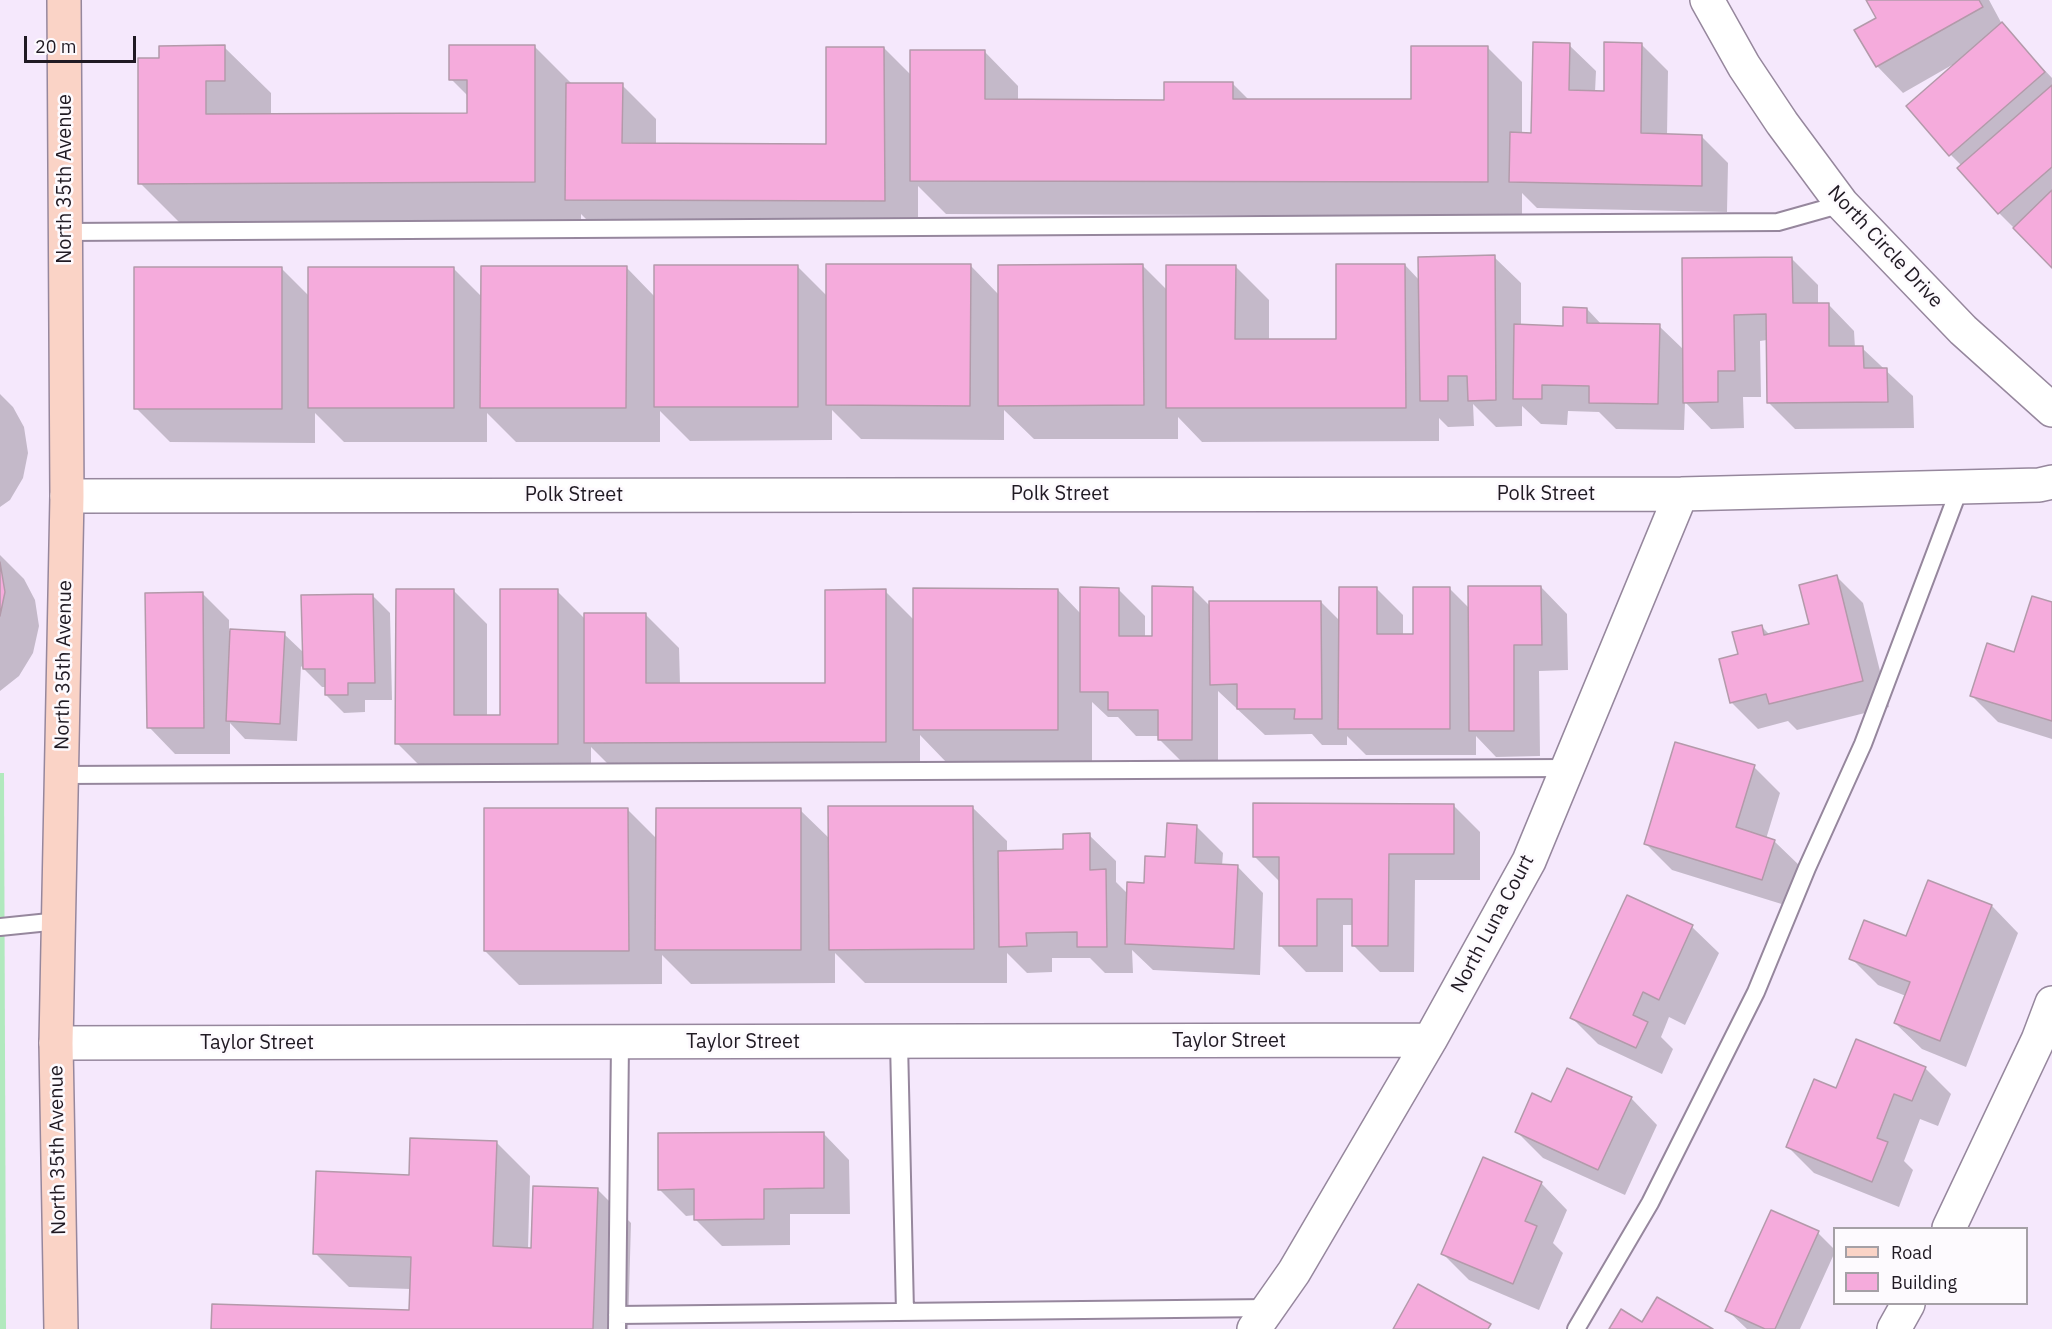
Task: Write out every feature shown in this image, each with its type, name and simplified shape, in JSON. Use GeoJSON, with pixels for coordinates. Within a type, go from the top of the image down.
{"type":"FeatureCollection","features":[{"type":"Feature","properties":{"kind":"street","name":"North 35th Avenue"},"geometry":{"type":"LineString","coordinates":[[61,1329],[56,1043],[67,495],[64,0]]}},
{"type":"Feature","properties":{"kind":"street","name":"North Circle Drive"},"geometry":{"type":"LineString","coordinates":[[1707,0],[1744,66],[1782,123],[1842,204],[1963,330],[2052,410]]}},
{"type":"Feature","properties":{"kind":"street","name":"Polk Street"},"geometry":{"type":"LineString","coordinates":[[67,495],[1681,494],[2039,485],[2052,482]]}},
{"type":"Feature","properties":{"kind":"street","name":"North Luna Court"},"geometry":{"type":"LineString","coordinates":[[1261,1318],[1294,1272],[1430,1040],[1529,861],[1681,494]]}},
{"type":"Feature","properties":{"kind":"street"},"geometry":{"type":"LineString","coordinates":[[1949,1227],[2038,1040],[2052,1003]]}},
{"type":"Feature","properties":{"kind":"street","name":"Taylor Street"},"geometry":{"type":"LineString","coordinates":[[56,1043],[1430,1040]]}},
{"type":"Feature","properties":{"kind":"street"},"geometry":{"type":"LineString","coordinates":[[1894,1329],[1907,1305]]}},
{"type":"Feature","properties":{"kind":"lane"},"geometry":{"type":"LineString","coordinates":[[64,232],[1779,222],[1842,204]]}},
{"type":"Feature","properties":{"kind":"lane"},"geometry":{"type":"LineString","coordinates":[[1576,1329],[1650,1203],[1756,992],[1807,868],[1863,744],[1960,487]]}},
{"type":"Feature","properties":{"kind":"lane"},"geometry":{"type":"LineString","coordinates":[[61,775],[1567,768]]}},
{"type":"Feature","properties":{"kind":"lane"},"geometry":{"type":"LineString","coordinates":[[0,927],[59,921]]}},
{"type":"Feature","properties":{"kind":"lane"},"geometry":{"type":"LineString","coordinates":[[620,1042],[617,1322],[905,1312],[1261,1318]]}},
{"type":"Feature","properties":{"kind":"lane"},"geometry":{"type":"LineString","coordinates":[[899,1042],[905,1312]]}},
{"type":"Feature","properties":{"kind":"green space"},"geometry":{"type":"Polygon","coordinates":[[[0,773],[4,773],[6,1329],[0,1329],[0,773]]]}},
{"type":"Feature","properties":{"kind":"building"},"geometry":{"type":"Polygon","coordinates":[[[1866,0],[1979,0],[1983,7],[1876,67],[1854,30],[1876,18],[1866,0]]]}},
{"type":"Feature","properties":{"kind":"building"},"geometry":{"type":"Polygon","coordinates":[[[2002,22],[2045,72],[1949,156],[1906,106],[2002,22]]]}},
{"type":"Feature","properties":{"kind":"building"},"geometry":{"type":"Polygon","coordinates":[[[1533,42],[1570,43],[1569,90],[1604,91],[1604,42],[1642,43],[1641,133],[1702,135],[1702,186],[1509,182],[1510,132],[1531,133],[1533,42]]]}},
{"type":"Feature","properties":{"kind":"building"},"geometry":{"type":"Polygon","coordinates":[[[225,45],[225,81],[206,81],[206,114],[467,113],[467,80],[449,80],[449,45],[535,45],[535,182],[138,184],[138,58],[159,58],[159,46],[225,45]]]}},
{"type":"Feature","properties":{"kind":"building"},"geometry":{"type":"Polygon","coordinates":[[[1411,46],[1488,46],[1488,182],[910,181],[910,50],[985,50],[985,99],[1164,100],[1164,82],[1233,82],[1233,99],[1411,99],[1411,46]]]}},
{"type":"Feature","properties":{"kind":"building"},"geometry":{"type":"Polygon","coordinates":[[[826,47],[884,47],[885,201],[565,200],[566,83],[623,83],[622,143],[826,144],[826,47]]]}},
{"type":"Feature","properties":{"kind":"building"},"geometry":{"type":"Polygon","coordinates":[[[2052,85],[2052,167],[1998,214],[1957,168],[2052,85]]]}},
{"type":"Feature","properties":{"kind":"building"},"geometry":{"type":"Polygon","coordinates":[[[2052,190],[2052,268],[2013,228],[2052,190]]]}},
{"type":"Feature","properties":{"kind":"building"},"geometry":{"type":"Polygon","coordinates":[[[1495,255],[1496,400],[1468,401],[1467,376],[1448,376],[1448,401],[1420,401],[1418,257],[1495,255]]]}},
{"type":"Feature","properties":{"kind":"building"},"geometry":{"type":"Polygon","coordinates":[[[1792,257],[1793,303],[1829,303],[1829,346],[1863,346],[1864,368],[1887,368],[1888,402],[1767,403],[1766,314],[1734,315],[1735,371],[1718,371],[1718,402],[1683,403],[1682,258],[1792,257]]]}},
{"type":"Feature","properties":{"kind":"building"},"geometry":{"type":"Polygon","coordinates":[[[826,264],[971,264],[970,406],[826,405],[826,264]]]}},
{"type":"Feature","properties":{"kind":"building"},"geometry":{"type":"Polygon","coordinates":[[[1143,264],[1144,405],[998,406],[998,265],[1143,264]]]}},
{"type":"Feature","properties":{"kind":"building"},"geometry":{"type":"Polygon","coordinates":[[[1336,264],[1405,264],[1406,408],[1166,408],[1166,265],[1236,265],[1235,339],[1336,339],[1336,264]]]}},
{"type":"Feature","properties":{"kind":"building"},"geometry":{"type":"Polygon","coordinates":[[[654,265],[798,265],[798,407],[654,407],[654,265]]]}},
{"type":"Feature","properties":{"kind":"building"},"geometry":{"type":"Polygon","coordinates":[[[481,266],[627,266],[626,408],[480,408],[481,266]]]}},
{"type":"Feature","properties":{"kind":"building"},"geometry":{"type":"Polygon","coordinates":[[[134,267],[282,267],[282,409],[134,409],[134,267]]]}},
{"type":"Feature","properties":{"kind":"building"},"geometry":{"type":"Polygon","coordinates":[[[308,267],[454,267],[454,408],[308,408],[308,267]]]}},
{"type":"Feature","properties":{"kind":"building"},"geometry":{"type":"Polygon","coordinates":[[[1563,307],[1587,308],[1587,323],[1660,324],[1658,404],[1589,403],[1589,386],[1542,385],[1542,399],[1513,399],[1514,324],[1563,326],[1563,307]]]}},
{"type":"Feature","properties":{"kind":"building"},"geometry":{"type":"Polygon","coordinates":[[[0,562],[5,592],[0,616],[0,562]]]}},
{"type":"Feature","properties":{"kind":"building"},"geometry":{"type":"Polygon","coordinates":[[[1837,575],[1863,681],[1769,704],[1766,694],[1730,703],[1719,659],[1738,654],[1732,632],[1762,625],[1764,635],[1809,624],[1799,585],[1837,575]]]}},
{"type":"Feature","properties":{"kind":"building"},"geometry":{"type":"Polygon","coordinates":[[[1152,586],[1193,587],[1192,740],[1158,740],[1158,710],[1108,710],[1108,692],[1080,692],[1080,587],[1119,588],[1119,636],[1152,636],[1152,586]]]}},
{"type":"Feature","properties":{"kind":"building"},"geometry":{"type":"Polygon","coordinates":[[[1468,586],[1541,586],[1542,645],[1514,645],[1514,731],[1469,731],[1468,586]]]}},
{"type":"Feature","properties":{"kind":"building"},"geometry":{"type":"Polygon","coordinates":[[[1339,587],[1377,587],[1377,634],[1413,634],[1413,587],[1450,587],[1450,729],[1338,729],[1339,587]]]}},
{"type":"Feature","properties":{"kind":"building"},"geometry":{"type":"Polygon","coordinates":[[[913,588],[1058,589],[1058,730],[913,730],[913,588]]]}},
{"type":"Feature","properties":{"kind":"building"},"geometry":{"type":"Polygon","coordinates":[[[396,589],[454,589],[454,715],[500,715],[500,589],[558,589],[558,744],[395,744],[396,589]]]}},
{"type":"Feature","properties":{"kind":"building"},"geometry":{"type":"Polygon","coordinates":[[[886,589],[886,742],[584,743],[584,613],[646,613],[646,683],[825,683],[825,590],[886,589]]]}},
{"type":"Feature","properties":{"kind":"building"},"geometry":{"type":"Polygon","coordinates":[[[203,592],[204,728],[147,728],[145,593],[203,592]]]}},
{"type":"Feature","properties":{"kind":"building"},"geometry":{"type":"Polygon","coordinates":[[[373,594],[375,683],[348,683],[348,695],[325,695],[325,669],[303,669],[301,595],[373,594]]]}},
{"type":"Feature","properties":{"kind":"building"},"geometry":{"type":"Polygon","coordinates":[[[2032,596],[2052,602],[2052,721],[1970,696],[1987,643],[2014,652],[2032,596]]]}},
{"type":"Feature","properties":{"kind":"building"},"geometry":{"type":"Polygon","coordinates":[[[1209,601],[1321,601],[1322,719],[1294,719],[1295,709],[1237,709],[1237,684],[1210,685],[1209,601]]]}},
{"type":"Feature","properties":{"kind":"building"},"geometry":{"type":"Polygon","coordinates":[[[230,629],[285,632],[280,724],[226,721],[230,629]]]}},
{"type":"Feature","properties":{"kind":"building"},"geometry":{"type":"Polygon","coordinates":[[[1675,742],[1755,765],[1736,827],[1775,840],[1762,880],[1644,844],[1675,742]]]}},
{"type":"Feature","properties":{"kind":"building"},"geometry":{"type":"Polygon","coordinates":[[[1253,803],[1454,804],[1454,854],[1389,854],[1388,946],[1352,946],[1352,899],[1317,899],[1317,946],[1279,946],[1279,857],[1253,857],[1253,803]]]}},
{"type":"Feature","properties":{"kind":"building"},"geometry":{"type":"Polygon","coordinates":[[[828,806],[973,806],[974,949],[829,950],[828,806]]]}},
{"type":"Feature","properties":{"kind":"building"},"geometry":{"type":"Polygon","coordinates":[[[484,808],[628,808],[629,951],[484,951],[484,808]]]}},
{"type":"Feature","properties":{"kind":"building"},"geometry":{"type":"Polygon","coordinates":[[[656,808],[801,808],[801,950],[655,950],[656,808]]]}},
{"type":"Feature","properties":{"kind":"building"},"geometry":{"type":"Polygon","coordinates":[[[1167,823],[1197,825],[1195,863],[1238,865],[1234,949],[1125,944],[1127,882],[1144,883],[1145,856],[1165,857],[1167,823]]]}},
{"type":"Feature","properties":{"kind":"building"},"geometry":{"type":"Polygon","coordinates":[[[1090,833],[1090,870],[1106,869],[1107,947],[1077,947],[1077,932],[1026,933],[1027,946],[999,947],[998,851],[1063,849],[1063,834],[1090,833]]]}},
{"type":"Feature","properties":{"kind":"building"},"geometry":{"type":"Polygon","coordinates":[[[1928,880],[1992,905],[1940,1041],[1894,1023],[1910,982],[1849,959],[1864,920],[1906,936],[1928,880]]]}},
{"type":"Feature","properties":{"kind":"building"},"geometry":{"type":"Polygon","coordinates":[[[1627,895],[1693,925],[1659,1000],[1643,992],[1633,1015],[1648,1022],[1636,1048],[1570,1018],[1627,895]]]}},
{"type":"Feature","properties":{"kind":"building"},"geometry":{"type":"Polygon","coordinates":[[[1856,1039],[1926,1067],[1912,1101],[1894,1094],[1877,1138],[1888,1142],[1872,1182],[1786,1147],[1814,1079],[1836,1088],[1856,1039]]]}},
{"type":"Feature","properties":{"kind":"building"},"geometry":{"type":"Polygon","coordinates":[[[1567,1068],[1632,1097],[1598,1170],[1515,1132],[1532,1093],[1551,1102],[1567,1068]]]}},
{"type":"Feature","properties":{"kind":"building"},"geometry":{"type":"Polygon","coordinates":[[[824,1132],[824,1188],[764,1189],[764,1219],[694,1220],[694,1189],[658,1190],[658,1133],[824,1132]]]}},
{"type":"Feature","properties":{"kind":"building"},"geometry":{"type":"Polygon","coordinates":[[[410,1138],[497,1141],[493,1246],[531,1248],[533,1186],[598,1188],[593,1329],[211,1329],[212,1304],[409,1310],[411,1257],[313,1254],[316,1171],[409,1175],[410,1138]]]}},
{"type":"Feature","properties":{"kind":"building"},"geometry":{"type":"Polygon","coordinates":[[[1483,1157],[1542,1182],[1525,1221],[1537,1226],[1513,1284],[1441,1254],[1483,1157]]]}},
{"type":"Feature","properties":{"kind":"building"},"geometry":{"type":"Polygon","coordinates":[[[1771,1210],[1819,1231],[1775,1329],[1765,1329],[1725,1311],[1771,1210]]]}},
{"type":"Feature","properties":{"kind":"building"},"geometry":{"type":"Polygon","coordinates":[[[1418,1284],[1491,1324],[1488,1329],[1393,1329],[1418,1284]]]}},
{"type":"Feature","properties":{"kind":"building"},"geometry":{"type":"Polygon","coordinates":[[[1657,1297],[1713,1329],[1609,1329],[1621,1309],[1642,1322],[1657,1297]]]}}]}
